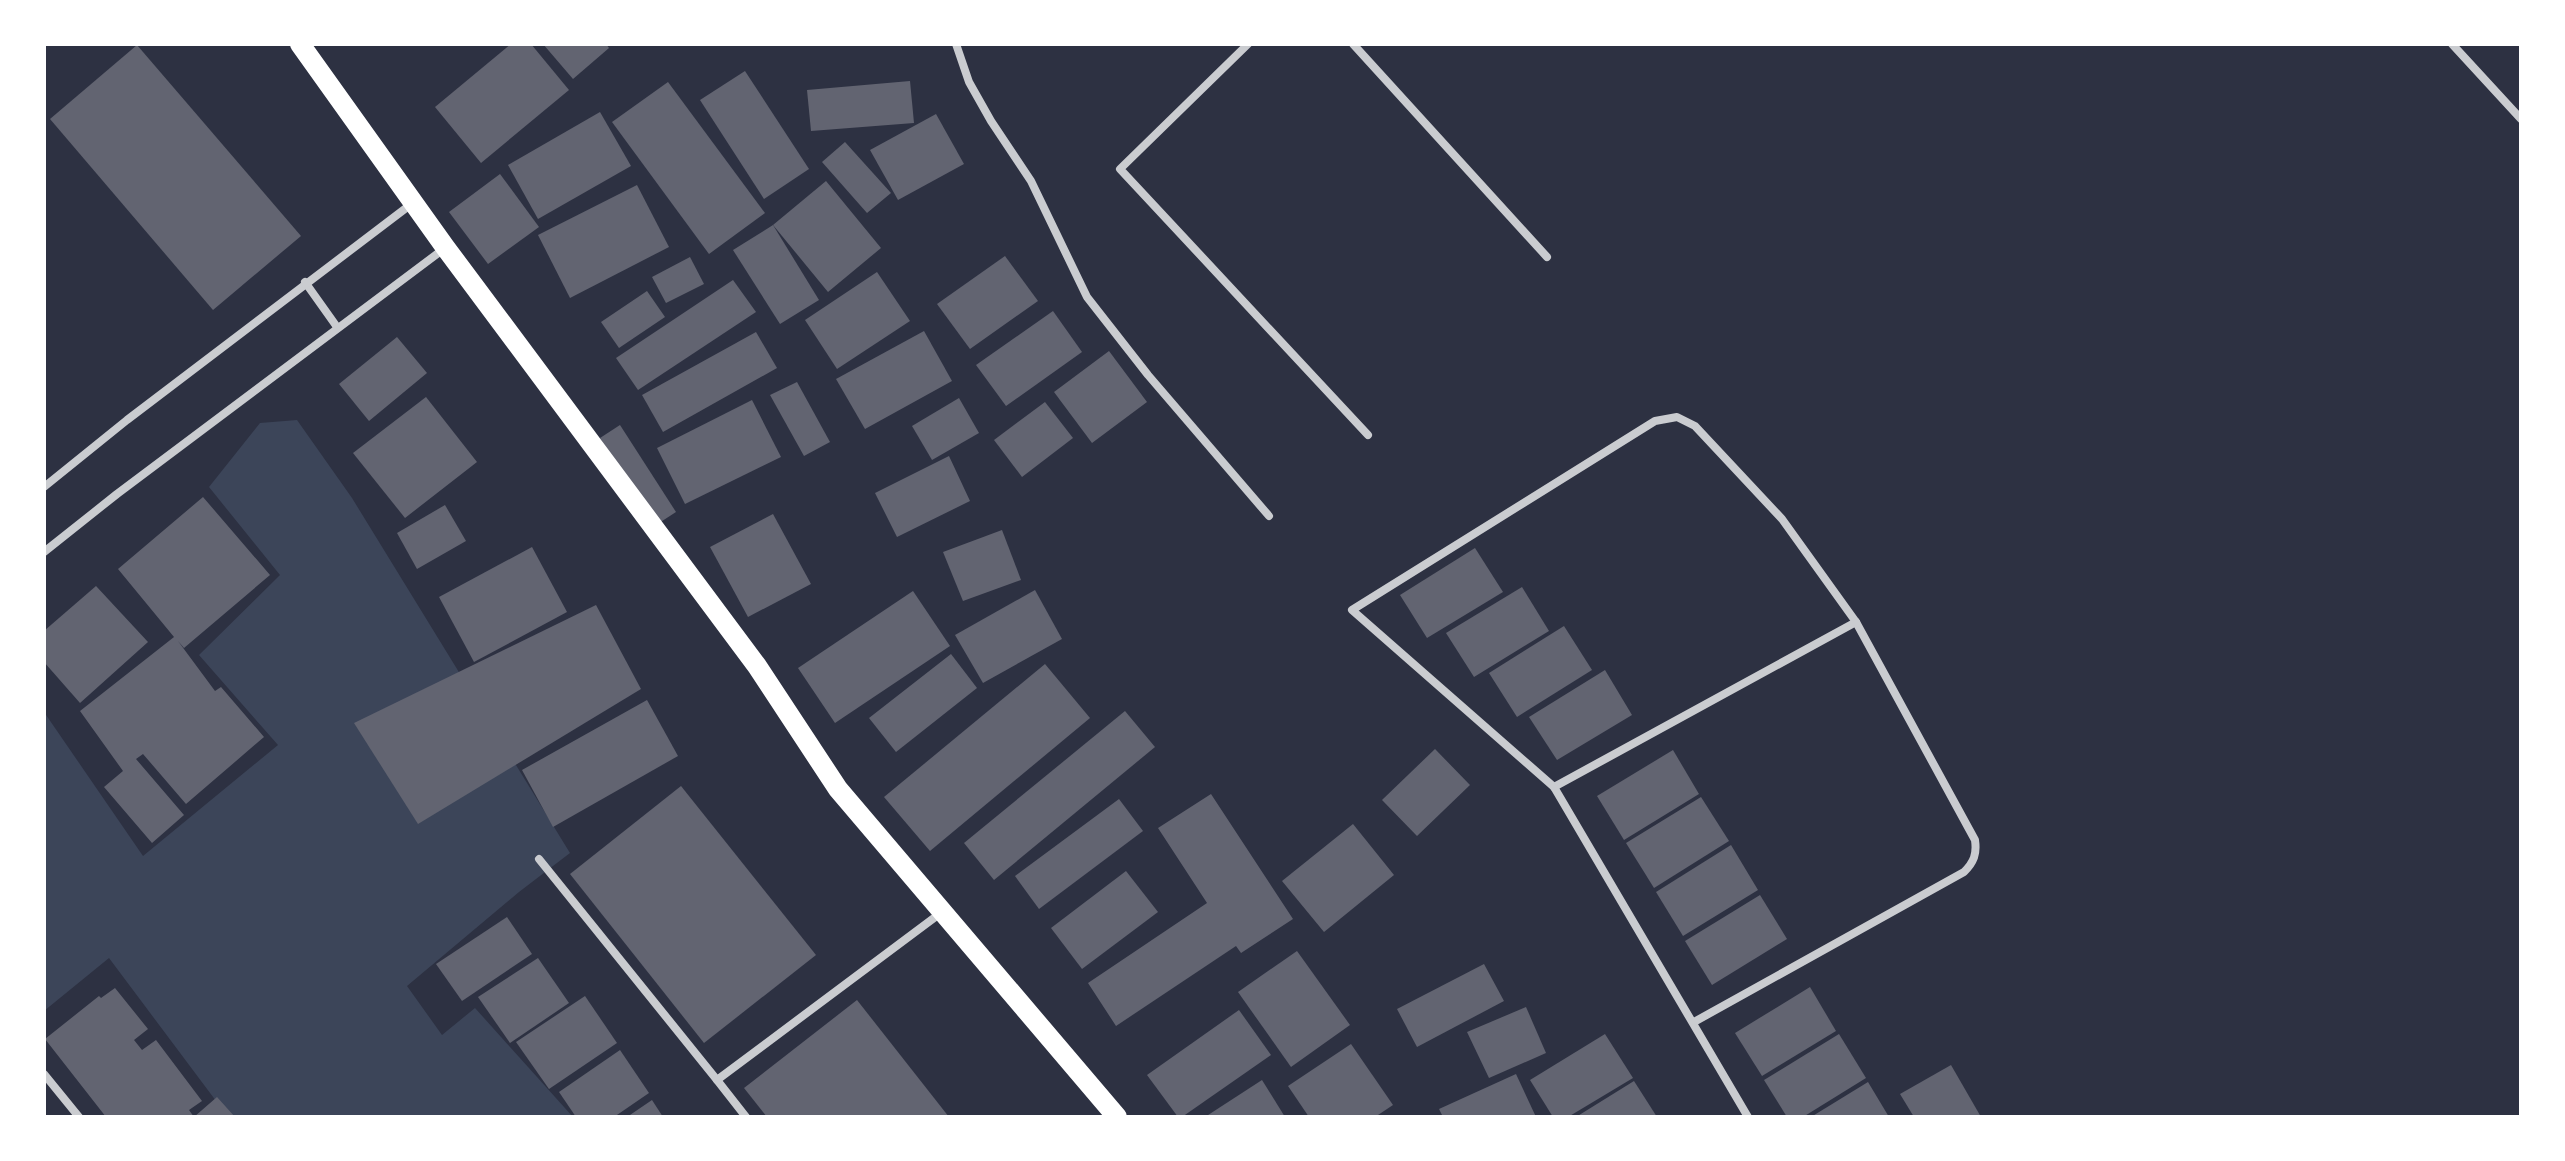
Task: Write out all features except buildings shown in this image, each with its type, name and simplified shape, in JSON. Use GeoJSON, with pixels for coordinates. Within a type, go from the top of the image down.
{"type":"FeatureCollection","features":[{"type":"Feature","properties":{"kind":"main road"},"geometry":{"type":"LineString","coordinates":[[300,44],[445,247],[757,666],[838,789],[1117,1117]]}},
{"type":"Feature","properties":{"kind":"street"},"geometry":{"type":"LineString","coordinates":[[956,44],[969,82],[1031,181],[1087,297],[1148,375],[1269,516]]}},
{"type":"Feature","properties":{"kind":"street"},"geometry":{"type":"LineString","coordinates":[[1248,44],[1120,169],[1368,435]]}},
{"type":"Feature","properties":{"kind":"street"},"geometry":{"type":"LineString","coordinates":[[1353,44],[1547,257]]}},
{"type":"Feature","properties":{"kind":"street"},"geometry":{"type":"LineString","coordinates":[[2452,44],[2521,119]]}},
{"type":"Feature","properties":{"kind":"street"},"geometry":{"type":"LineString","coordinates":[[44,487],[305,282],[414,201]]}},
{"type":"Feature","properties":{"kind":"street"},"geometry":{"type":"LineString","coordinates":[[44,552],[445,247]]}},
{"type":"Feature","properties":{"kind":"street"},"geometry":{"type":"LineString","coordinates":[[305,282],[337,327]]}},
{"type":"Feature","properties":{"kind":"street"},"geometry":{"type":"LineString","coordinates":[[1694,1022],[1964,872],[1976,856],[1975,840],[1856,622],[1782,519],[1695,426],[1677,417],[1655,421],[1352,610],[1554,787],[1748,1117]]}},
{"type":"Feature","properties":{"kind":"street"},"geometry":{"type":"LineString","coordinates":[[1554,787],[1856,622]]}},
{"type":"Feature","properties":{"kind":"street"},"geometry":{"type":"LineString","coordinates":[[539,859],[746,1117]]}},
{"type":"Feature","properties":{"kind":"street"},"geometry":{"type":"LineString","coordinates":[[717,1080],[942,912]]}},
{"type":"Feature","properties":{"kind":"street"},"geometry":{"type":"LineString","coordinates":[[44,1074],[79,1117]]}},
{"type":"Feature","properties":{"kind":"shaded area"},"geometry":{"type":"Polygon","coordinates":[[[297,420],[352,498],[570,853],[407,986],[442,1035],[475,1008],[573,1117],[228,1117],[109,958],[44,1011],[44,712],[143,856],[278,745],[199,655],[280,575],[209,487],[260,423],[297,420]]]}}]}
